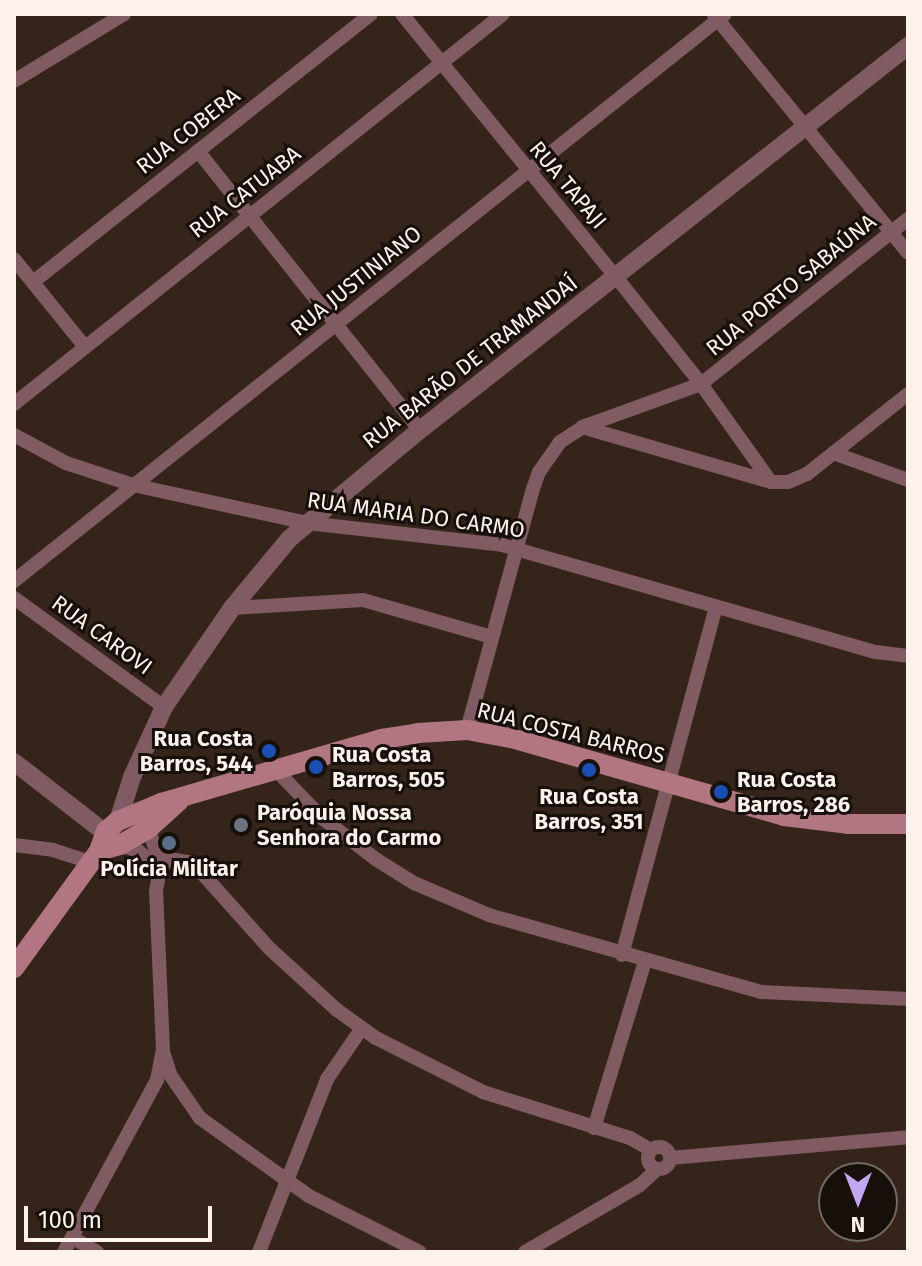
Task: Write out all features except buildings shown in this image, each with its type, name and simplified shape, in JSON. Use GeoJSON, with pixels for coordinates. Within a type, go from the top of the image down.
{"type":"FeatureCollection","features":[{"type":"Feature","properties":{"kind":"main road","name":"RUA COSTA BARROS"},"geometry":{"type":"LineString","coordinates":[[144,820],[179,801],[382,739],[467,730],[532,744],[784,816],[848,824],[908,824]]}},
{"type":"Feature","properties":{"kind":"main road"},"geometry":{"type":"LineString","coordinates":[[14,968],[115,832],[144,820]]}},
{"type":"Feature","properties":{"kind":"street"},"geometry":{"type":"LineString","coordinates":[[14,80],[124,14]]}},
{"type":"Feature","properties":{"kind":"street","name":"RUA COBERA"},"geometry":{"type":"LineString","coordinates":[[33,282],[371,14]]}},
{"type":"Feature","properties":{"kind":"street","name":"RUA TAPAJI"},"geometry":{"type":"LineString","coordinates":[[402,14],[701,384],[771,482]]}},
{"type":"Feature","properties":{"kind":"street","name":"RUA CATUABA"},"geometry":{"type":"LineString","coordinates":[[14,404],[503,14]]}},
{"type":"Feature","properties":{"kind":"street"},"geometry":{"type":"LineString","coordinates":[[719,16],[908,253]]}},
{"type":"Feature","properties":{"kind":"street","name":"RUA JUSTINIANO"},"geometry":{"type":"LineString","coordinates":[[14,581],[719,16]]}},
{"type":"Feature","properties":{"kind":"street","name":"RUA BARÃO DE TRAMANDAÍ"},"geometry":{"type":"LineString","coordinates":[[115,832],[132,777],[164,707],[272,556],[307,523],[420,430],[908,46]]}},
{"type":"Feature","properties":{"kind":"street"},"geometry":{"type":"LineString","coordinates":[[198,151],[420,430]]}},
{"type":"Feature","properties":{"kind":"street","name":"RUA PORTO SABAÚNA"},"geometry":{"type":"LineString","coordinates":[[582,427],[701,384],[908,219]]}},
{"type":"Feature","properties":{"kind":"street"},"geometry":{"type":"LineString","coordinates":[[14,259],[85,347]]}},
{"type":"Feature","properties":{"kind":"street"},"geometry":{"type":"LineString","coordinates":[[467,730],[539,472],[560,442],[582,427],[771,482],[797,480],[908,394]]}},
{"type":"Feature","properties":{"kind":"street","name":"RUA MARIA DO CARMO"},"geometry":{"type":"LineString","coordinates":[[14,435],[66,463],[133,485],[307,523],[447,537],[517,549],[876,652],[908,656]]}},
{"type":"Feature","properties":{"kind":"street"},"geometry":{"type":"LineString","coordinates":[[833,453],[908,480]]}},
{"type":"Feature","properties":{"kind":"street","name":"RUA CAROVI"},"geometry":{"type":"LineString","coordinates":[[14,598],[164,707]]}},
{"type":"Feature","properties":{"kind":"street"},"geometry":{"type":"LineString","coordinates":[[232,608],[355,599],[492,637]]}},
{"type":"Feature","properties":{"kind":"street"},"geometry":{"type":"LineString","coordinates":[[622,955],[716,606]]}},
{"type":"Feature","properties":{"kind":"street"},"geometry":{"type":"LineString","coordinates":[[14,762],[138,851],[164,864],[187,859],[269,948],[362,1028],[443,1075],[483,1092],[630,1138],[651,1150],[663,1148],[670,1158]]}},
{"type":"Feature","properties":{"kind":"street"},"geometry":{"type":"LineString","coordinates":[[277,771],[322,818],[414,883],[489,915],[761,992],[908,999]]}},
{"type":"Feature","properties":{"kind":"street"},"geometry":{"type":"LineString","coordinates":[[132,777],[144,820],[164,864],[156,891],[163,1050],[171,1076],[200,1118],[288,1182],[375,1231],[420,1252]]}},
{"type":"Feature","properties":{"kind":"street"},"geometry":{"type":"LineString","coordinates":[[14,845],[95,857]]}},
{"type":"Feature","properties":{"kind":"street"},"geometry":{"type":"LineString","coordinates":[[594,1128],[645,961]]}},
{"type":"Feature","properties":{"kind":"street"},"geometry":{"type":"LineString","coordinates":[[259,1252],[327,1079],[362,1028]]}},
{"type":"Feature","properties":{"kind":"street"},"geometry":{"type":"LineString","coordinates":[[64,1252],[150,1097],[163,1050]]}},
{"type":"Feature","properties":{"kind":"street"},"geometry":{"type":"LineString","coordinates":[[670,1158],[908,1137]]}},
{"type":"Feature","properties":{"kind":"street"},"geometry":{"type":"LineString","coordinates":[[651,1150],[648,1160],[657,1169]]}},
{"type":"Feature","properties":{"kind":"street"},"geometry":{"type":"LineString","coordinates":[[525,1252],[640,1185],[657,1169],[667,1165],[670,1158]]}},
{"type":"Feature","properties":{"kind":"street"},"geometry":{"type":"LineString","coordinates":[[73,1238],[97,1252]]}},
{"type":"Feature","properties":{"kind":"place","name":"Rua Costa Barros, 544"},"geometry":{"type":"Point","coordinates":[269,751]}},
{"type":"Feature","properties":{"kind":"place","name":"Rua Costa Barros, 505"},"geometry":{"type":"Point","coordinates":[316,767]}},
{"type":"Feature","properties":{"kind":"place","name":"Rua Costa Barros, 351"},"geometry":{"type":"Point","coordinates":[589,770]}},
{"type":"Feature","properties":{"kind":"place","name":"Rua Costa Barros, 286"},"geometry":{"type":"Point","coordinates":[721,792]}},
{"type":"Feature","properties":{"kind":"place","name":"Paróquia Nossa Senhora do Carmo"},"geometry":{"type":"Point","coordinates":[241,825]}},
{"type":"Feature","properties":{"kind":"place","name":"Polícia Militar"},"geometry":{"type":"Point","coordinates":[169,843]}}]}
